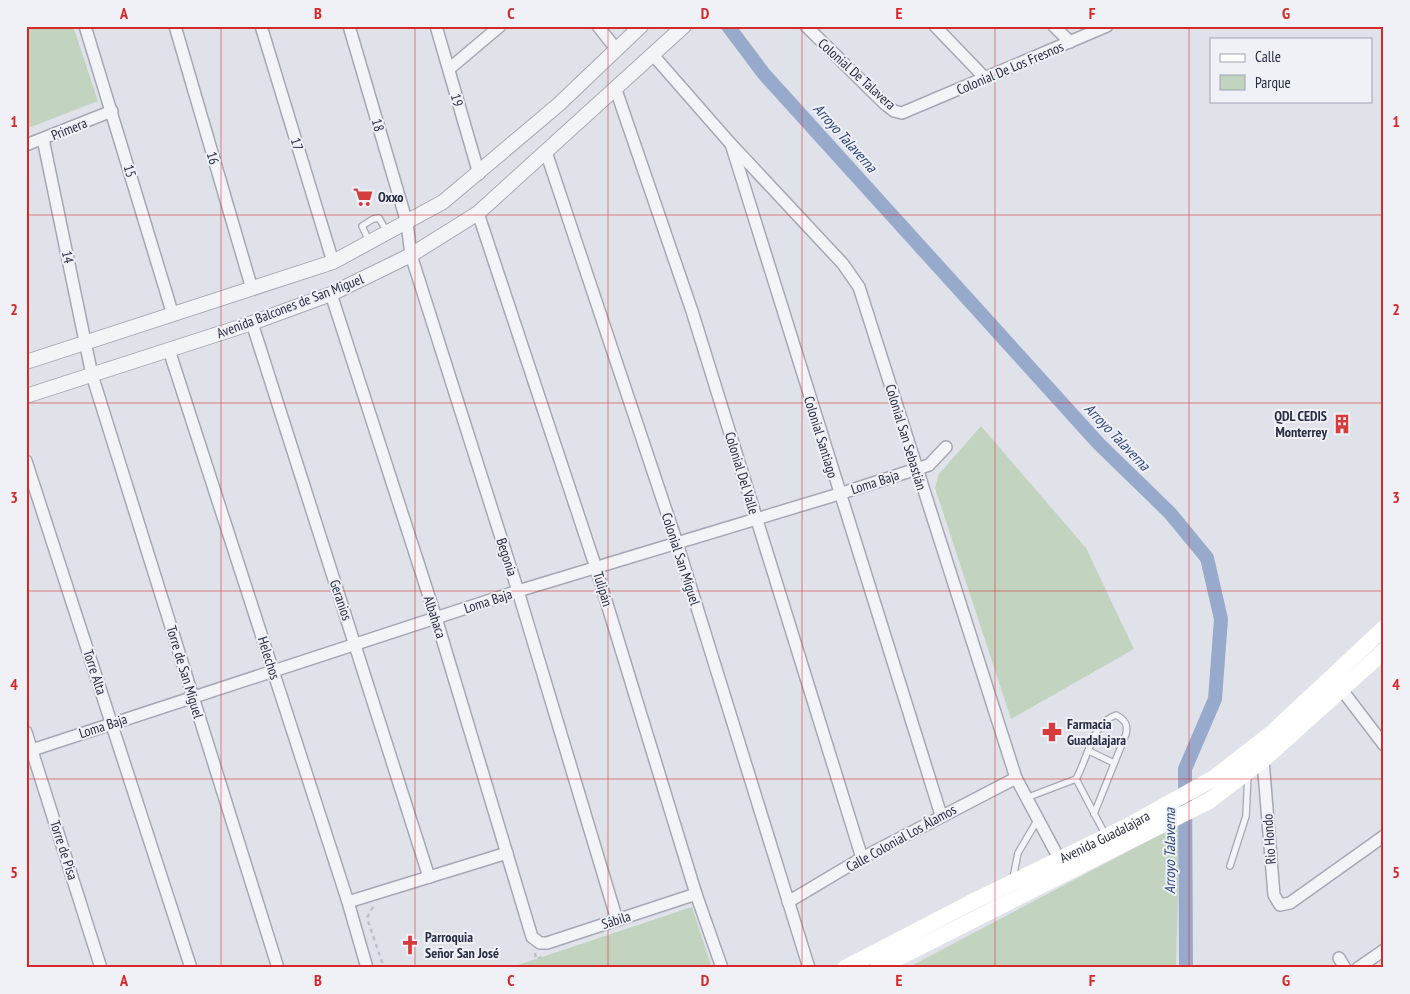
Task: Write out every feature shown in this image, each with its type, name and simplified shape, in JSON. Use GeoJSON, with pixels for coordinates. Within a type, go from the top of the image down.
{"type":"FeatureCollection","features":[{"type":"Feature","properties":{"kind":"main road","name":"Avenida Guadalajara"},"geometry":{"type":"LineString","coordinates":[[845,968],[1012,882],[1107,837],[1214,778],[1273,732],[1384,628]]}},
{"type":"Feature","properties":{"kind":"main road","name":"Avenida Guadalajara"},"geometry":{"type":"LineString","coordinates":[[878,968],[1179,818],[1209,801],[1263,760],[1384,651]]}},
{"type":"Feature","properties":{"kind":"street","name":"15"},"geometry":{"type":"LineString","coordinates":[[85,26],[173,315]]}},
{"type":"Feature","properties":{"kind":"street","name":"16"},"geometry":{"type":"LineString","coordinates":[[175,26],[252,289]]}},
{"type":"Feature","properties":{"kind":"street","name":"17"},"geometry":{"type":"LineString","coordinates":[[261,26],[333,262]]}},
{"type":"Feature","properties":{"kind":"street","name":"18"},"geometry":{"type":"LineString","coordinates":[[349,26],[407,223]]}},
{"type":"Feature","properties":{"kind":"street","name":"19"},"geometry":{"type":"LineString","coordinates":[[436,26],[479,174]]}},
{"type":"Feature","properties":{"kind":"street"},"geometry":{"type":"LineString","coordinates":[[448,69],[500,26]]}},
{"type":"Feature","properties":{"kind":"street"},"geometry":{"type":"LineString","coordinates":[[598,26],[616,49]]}},
{"type":"Feature","properties":{"kind":"street","name":"Avenida Balcones de San Miguel"},"geometry":{"type":"LineString","coordinates":[[26,362],[333,262],[388,234],[443,202],[479,174],[558,105],[641,26]]}},
{"type":"Feature","properties":{"kind":"street","name":"Avenida Balcones de San Miguel"},"geometry":{"type":"LineString","coordinates":[[26,396],[252,323],[331,294],[411,255],[478,213],[616,90],[684,26]]}},
{"type":"Feature","properties":{"kind":"street","name":"Colonial De Talavera"},"geometry":{"type":"LineString","coordinates":[[806,26],[890,107],[902,113],[913,110]]}},
{"type":"Feature","properties":{"kind":"street"},"geometry":{"type":"LineString","coordinates":[[935,26],[985,78]]}},
{"type":"Feature","properties":{"kind":"street"},"geometry":{"type":"LineString","coordinates":[[1054,26],[1070,42]]}},
{"type":"Feature","properties":{"kind":"street","name":"Colonial De Los Fresnos"},"geometry":{"type":"LineString","coordinates":[[913,110],[1107,26]]}},
{"type":"Feature","properties":{"kind":"street","name":"Colonial San Sebastián"},"geometry":{"type":"LineString","coordinates":[[653,55],[730,143],[843,264],[859,287],[868,310],[916,469],[1016,778],[1067,874]]}},
{"type":"Feature","properties":{"kind":"street","name":"Colonial Del Valle"},"geometry":{"type":"LineString","coordinates":[[616,90],[692,311],[862,858]]}},
{"type":"Feature","properties":{"kind":"street","name":"Primera"},"geometry":{"type":"LineString","coordinates":[[26,146],[112,112]]}},
{"type":"Feature","properties":{"kind":"street","name":"14"},"geometry":{"type":"LineString","coordinates":[[42,139],[92,375]]}},
{"type":"Feature","properties":{"kind":"street","name":"Colonial Santiago"},"geometry":{"type":"LineString","coordinates":[[730,143],[941,815]]}},
{"type":"Feature","properties":{"kind":"street","name":"Colonial San Miguel"},"geometry":{"type":"LineString","coordinates":[[546,152],[677,543],[809,968]]}},
{"type":"Feature","properties":{"kind":"street","name":"Tulipán"},"geometry":{"type":"LineString","coordinates":[[478,213],[596,568],[696,894],[722,968]]}},
{"type":"Feature","properties":{"kind":"street","name":"Begonia"},"geometry":{"type":"LineString","coordinates":[[407,223],[411,255],[518,592],[617,920]]}},
{"type":"Feature","properties":{"kind":"street","name":"Albahaca"},"geometry":{"type":"LineString","coordinates":[[331,294],[436,618],[534,945]]}},
{"type":"Feature","properties":{"kind":"street","name":"Geranios"},"geometry":{"type":"LineString","coordinates":[[252,323],[429,877]]}},
{"type":"Feature","properties":{"kind":"street","name":"Helechos"},"geometry":{"type":"LineString","coordinates":[[169,350],[348,902],[367,968]]}},
{"type":"Feature","properties":{"kind":"street","name":"Torre de San Miguel"},"geometry":{"type":"LineString","coordinates":[[92,375],[278,968]]}},
{"type":"Feature","properties":{"kind":"street","name":"Loma Baja"},"geometry":{"type":"LineString","coordinates":[[29,751],[111,722],[436,618],[929,465],[946,447]]}},
{"type":"Feature","properties":{"kind":"street","name":"Torre Alta"},"geometry":{"type":"LineString","coordinates":[[26,461],[191,968]]}},
{"type":"Feature","properties":{"kind":"street"},"geometry":{"type":"LineString","coordinates":[[1342,690],[1384,745]]}},
{"type":"Feature","properties":{"kind":"street","name":"Torre de Pisa"},"geometry":{"type":"LineString","coordinates":[[26,732],[29,751],[101,968]]}},
{"type":"Feature","properties":{"kind":"street","name":"Rio Hondo"},"geometry":{"type":"LineString","coordinates":[[1263,760],[1274,895],[1280,905],[1290,903],[1384,836]]}},
{"type":"Feature","properties":{"kind":"street","name":"Calle Colonial Los Álamos"},"geometry":{"type":"LineString","coordinates":[[788,902],[862,858],[941,815],[1016,778]]}},
{"type":"Feature","properties":{"kind":"street"},"geometry":{"type":"LineString","coordinates":[[348,902],[507,853]]}},
{"type":"Feature","properties":{"kind":"street","name":"Sábila"},"geometry":{"type":"LineString","coordinates":[[534,945],[547,943],[696,894]]}},
{"type":"Feature","properties":{"kind":"street"},"geometry":{"type":"LineString","coordinates":[[1358,968],[1384,950]]}},
{"type":"Feature","properties":{"kind":"lane"},"geometry":{"type":"LineString","coordinates":[[370,243],[362,226],[373,219],[379,218],[388,234]]}},
{"type":"Feature","properties":{"kind":"lane"},"geometry":{"type":"LineString","coordinates":[[1026,798],[1076,779],[1100,725],[1108,718],[1116,715],[1124,719],[1128,726],[1094,814]]}},
{"type":"Feature","properties":{"kind":"lane"},"geometry":{"type":"LineString","coordinates":[[1089,751],[1114,763]]}},
{"type":"Feature","properties":{"kind":"lane"},"geometry":{"type":"LineString","coordinates":[[1230,866],[1246,816],[1248,772]]}},
{"type":"Feature","properties":{"kind":"lane"},"geometry":{"type":"LineString","coordinates":[[1076,779],[1107,837]]}},
{"type":"Feature","properties":{"kind":"lane"},"geometry":{"type":"LineString","coordinates":[[1012,882],[1018,852],[1038,819]]}},
{"type":"Feature","properties":{"kind":"path"},"geometry":{"type":"LineString","coordinates":[[374,904],[367,918],[384,968]]}},
{"type":"Feature","properties":{"kind":"path"},"geometry":{"type":"LineString","coordinates":[[534,945],[536,958],[546,956]]}},
{"type":"Feature","properties":{"kind":"green space"},"geometry":{"type":"Polygon","coordinates":[[[26,26],[73,26],[98,101],[26,129],[26,26]]]}},
{"type":"Feature","properties":{"kind":"green space"},"geometry":{"type":"Polygon","coordinates":[[[981,426],[1086,548],[1134,649],[1011,719],[935,488],[939,474],[981,426]]]}},
{"type":"Feature","properties":{"kind":"green space"},"geometry":{"type":"Polygon","coordinates":[[[1180,824],[1176,968],[907,968],[1180,824]]]}},
{"type":"Feature","properties":{"kind":"green space"},"geometry":{"type":"Polygon","coordinates":[[[692,907],[712,968],[509,968],[692,907]]]}},
{"type":"Feature","properties":{"kind":"waterway","name":"Arroyo Talaverna"},"geometry":{"type":"LineString","coordinates":[[728,26],[764,74],[1099,444],[1170,513],[1207,558],[1221,619],[1215,699],[1185,769],[1186,968]]}},
{"type":"Feature","properties":{"kind":"place","name":"Oxxo"},"geometry":{"type":"Point","coordinates":[363,197]}},
{"type":"Feature","properties":{"kind":"place","name":"QDL CEDIS Monterrey"},"geometry":{"type":"Point","coordinates":[1342,424]}},
{"type":"Feature","properties":{"kind":"place","name":"Farmacia Guadalajara"},"geometry":{"type":"Point","coordinates":[1052,732]}},
{"type":"Feature","properties":{"kind":"place","name":"Parroquia Señor San José"},"geometry":{"type":"Point","coordinates":[410,945]}}]}
